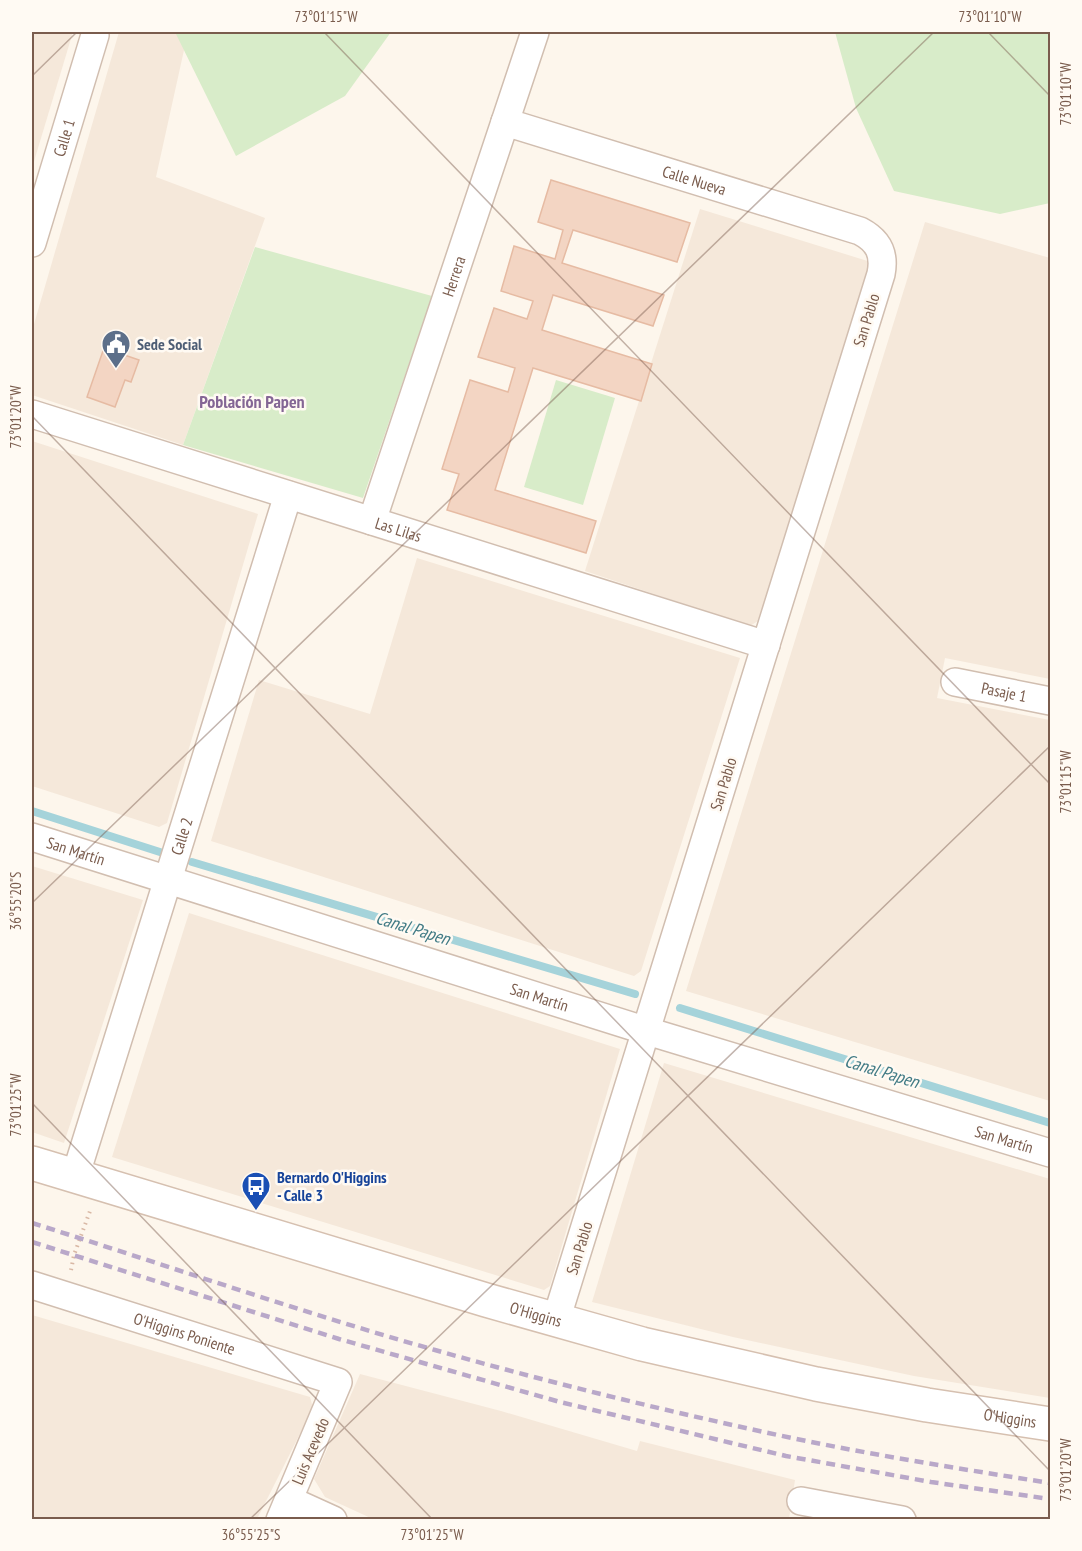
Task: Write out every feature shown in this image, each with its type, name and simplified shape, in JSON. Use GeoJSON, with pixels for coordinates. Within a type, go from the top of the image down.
{"type":"FeatureCollection","features":[{"type":"Feature","properties":{"kind":"street","name":"Herrera"},"geometry":{"type":"LineString","coordinates":[[372,521],[536,32]]}},
{"type":"Feature","properties":{"kind":"street","name":"Calle 1"},"geometry":{"type":"LineString","coordinates":[[32,243],[95,34]]}},
{"type":"Feature","properties":{"kind":"street","name":"Calle Nueva"},"geometry":{"type":"LineString","coordinates":[[505,122],[860,231],[869,236],[879,247]]}},
{"type":"Feature","properties":{"kind":"street","name":"San Pablo"},"geometry":{"type":"LineString","coordinates":[[556,1320],[880,274],[883,256],[879,247]]}},
{"type":"Feature","properties":{"kind":"street","name":"Las Lilas"},"geometry":{"type":"LineString","coordinates":[[32,414],[766,645]]}},
{"type":"Feature","properties":{"kind":"street","name":"Calle 2"},"geometry":{"type":"LineString","coordinates":[[75,1177],[288,495]]}},
{"type":"Feature","properties":{"kind":"street","name":"Pasaje 1"},"geometry":{"type":"LineString","coordinates":[[956,682],[1050,701]]}},
{"type":"Feature","properties":{"kind":"street","name":"San Martín"},"geometry":{"type":"LineString","coordinates":[[32,837],[646,1031],[1050,1153]]}},
{"type":"Feature","properties":{"kind":"street","name":"O'Higgins"},"geometry":{"type":"LineString","coordinates":[[32,1163],[556,1320],[664,1349],[816,1384],[927,1405],[1050,1424]]}},
{"type":"Feature","properties":{"kind":"street","name":"O'Higgins Poniente"},"geometry":{"type":"LineString","coordinates":[[32,1285],[338,1382]]}},
{"type":"Feature","properties":{"kind":"street","name":"Luis Acevedo"},"geometry":{"type":"LineString","coordinates":[[285,1510],[338,1382]]}},
{"type":"Feature","properties":{"kind":"street"},"geometry":{"type":"LineString","coordinates":[[801,1501],[902,1520]]}},
{"type":"Feature","properties":{"kind":"street"},"geometry":{"type":"LineString","coordinates":[[285,1510],[333,1520]]}},
{"type":"Feature","properties":{"kind":"path"},"geometry":{"type":"LineString","coordinates":[[65,1296],[74,1255],[96,1192],[117,1199],[120,1190]]}},
{"type":"Feature","properties":{"kind":"shaded area"},"geometry":{"type":"Polygon","coordinates":[[[32,32],[73,32],[32,168],[32,32]]]}},
{"type":"Feature","properties":{"kind":"shaded area"},"geometry":{"type":"Polygon","coordinates":[[[119,32],[188,32],[156,177],[265,218],[183,445],[32,395],[32,331],[119,32]]]}},
{"type":"Feature","properties":{"kind":"shaded area"},"geometry":{"type":"Polygon","coordinates":[[[700,209],[874,263],[758,621],[750,626],[585,571],[700,209]]]}},
{"type":"Feature","properties":{"kind":"shaded area"},"geometry":{"type":"Polygon","coordinates":[[[925,222],[1050,258],[1050,679],[945,658],[937,698],[1050,720],[1050,1101],[686,991],[925,222]]]}},
{"type":"Feature","properties":{"kind":"shaded area"},"geometry":{"type":"Polygon","coordinates":[[[32,441],[258,514],[167,823],[159,827],[32,786],[32,441]]]}},
{"type":"Feature","properties":{"kind":"shaded area"},"geometry":{"type":"Polygon","coordinates":[[[417,558],[740,658],[641,971],[634,976],[211,841],[259,680],[370,714],[417,558]]]}},
{"type":"Feature","properties":{"kind":"shaded area"},"geometry":{"type":"Polygon","coordinates":[[[32,866],[143,900],[64,1143],[32,1132],[32,866]]]}},
{"type":"Feature","properties":{"kind":"shaded area"},"geometry":{"type":"Polygon","coordinates":[[[189,913],[620,1049],[550,1286],[544,1290],[112,1157],[189,913]]]}},
{"type":"Feature","properties":{"kind":"shaded area"},"geometry":{"type":"Polygon","coordinates":[[[664,1063],[1050,1179],[1050,1398],[914,1376],[733,1337],[592,1302],[664,1063]]]}},
{"type":"Feature","properties":{"kind":"shaded area"},"geometry":{"type":"Polygon","coordinates":[[[32,1315],[310,1397],[313,1408],[257,1519],[32,1519],[32,1315]]]}},
{"type":"Feature","properties":{"kind":"shaded area"},"geometry":{"type":"Polygon","coordinates":[[[360,1374],[501,1411],[637,1451],[640,1441],[795,1480],[789,1519],[375,1520],[325,1497],[314,1479],[360,1374]]]}},
{"type":"Feature","properties":{"kind":"green space"},"geometry":{"type":"Polygon","coordinates":[[[175,32],[391,32],[345,96],[236,156],[175,32]]]}},
{"type":"Feature","properties":{"kind":"green space"},"geometry":{"type":"Polygon","coordinates":[[[835,32],[1050,32],[1050,203],[1000,214],[894,191],[856,108],[835,32]]]}},
{"type":"Feature","properties":{"kind":"green space"},"geometry":{"type":"Polygon","coordinates":[[[255,247],[432,296],[363,498],[183,445],[255,247]]]}},
{"type":"Feature","properties":{"kind":"green space"},"geometry":{"type":"Polygon","coordinates":[[[556,380],[615,398],[583,505],[524,487],[556,380]]]}},
{"type":"Feature","properties":{"kind":"building"},"geometry":{"type":"Polygon","coordinates":[[[551,180],[690,223],[677,262],[573,230],[562,263],[664,295],[653,326],[553,295],[542,330],[652,364],[641,401],[533,368],[495,490],[596,521],[586,553],[447,510],[459,474],[442,469],[470,380],[508,392],[515,368],[478,357],[494,308],[527,319],[533,301],[501,291],[514,246],[555,259],[563,230],[538,222],[551,180]]]}},
{"type":"Feature","properties":{"kind":"building","name":"Sede Social"},"geometry":{"type":"Polygon","coordinates":[[[104,348],[139,360],[131,382],[125,380],[115,407],[87,397],[104,348]]]}},
{"type":"Feature","properties":{"kind":"waterway","name":"Canal Papen"},"geometry":{"type":"LineString","coordinates":[[32,811],[163,853]]}},
{"type":"Feature","properties":{"kind":"waterway","name":"Canal Papen"},"geometry":{"type":"LineString","coordinates":[[192,862],[635,994]]}},
{"type":"Feature","properties":{"kind":"waterway","name":"Canal Papen"},"geometry":{"type":"LineString","coordinates":[[680,1008],[1050,1123]]}},
{"type":"Feature","properties":{"kind":"railway"},"geometry":{"type":"LineString","coordinates":[[32,1223],[334,1320],[558,1383],[800,1440],[1050,1483]]}},
{"type":"Feature","properties":{"kind":"railway"},"geometry":{"type":"LineString","coordinates":[[32,1242],[339,1339],[560,1402],[786,1456],[931,1482],[1050,1499]]}},
{"type":"Feature","properties":{"kind":"place","name":"Sede Social"},"geometry":{"type":"Point","coordinates":[116,370]}},
{"type":"Feature","properties":{"kind":"place","name":"Bernardo O'Higgins - Calle 3"},"geometry":{"type":"Point","coordinates":[256,1212]}},
{"type":"Feature","properties":{"kind":"district","name":"Población Papen"},"geometry":{"type":"Point","coordinates":[252,401]}}]}
